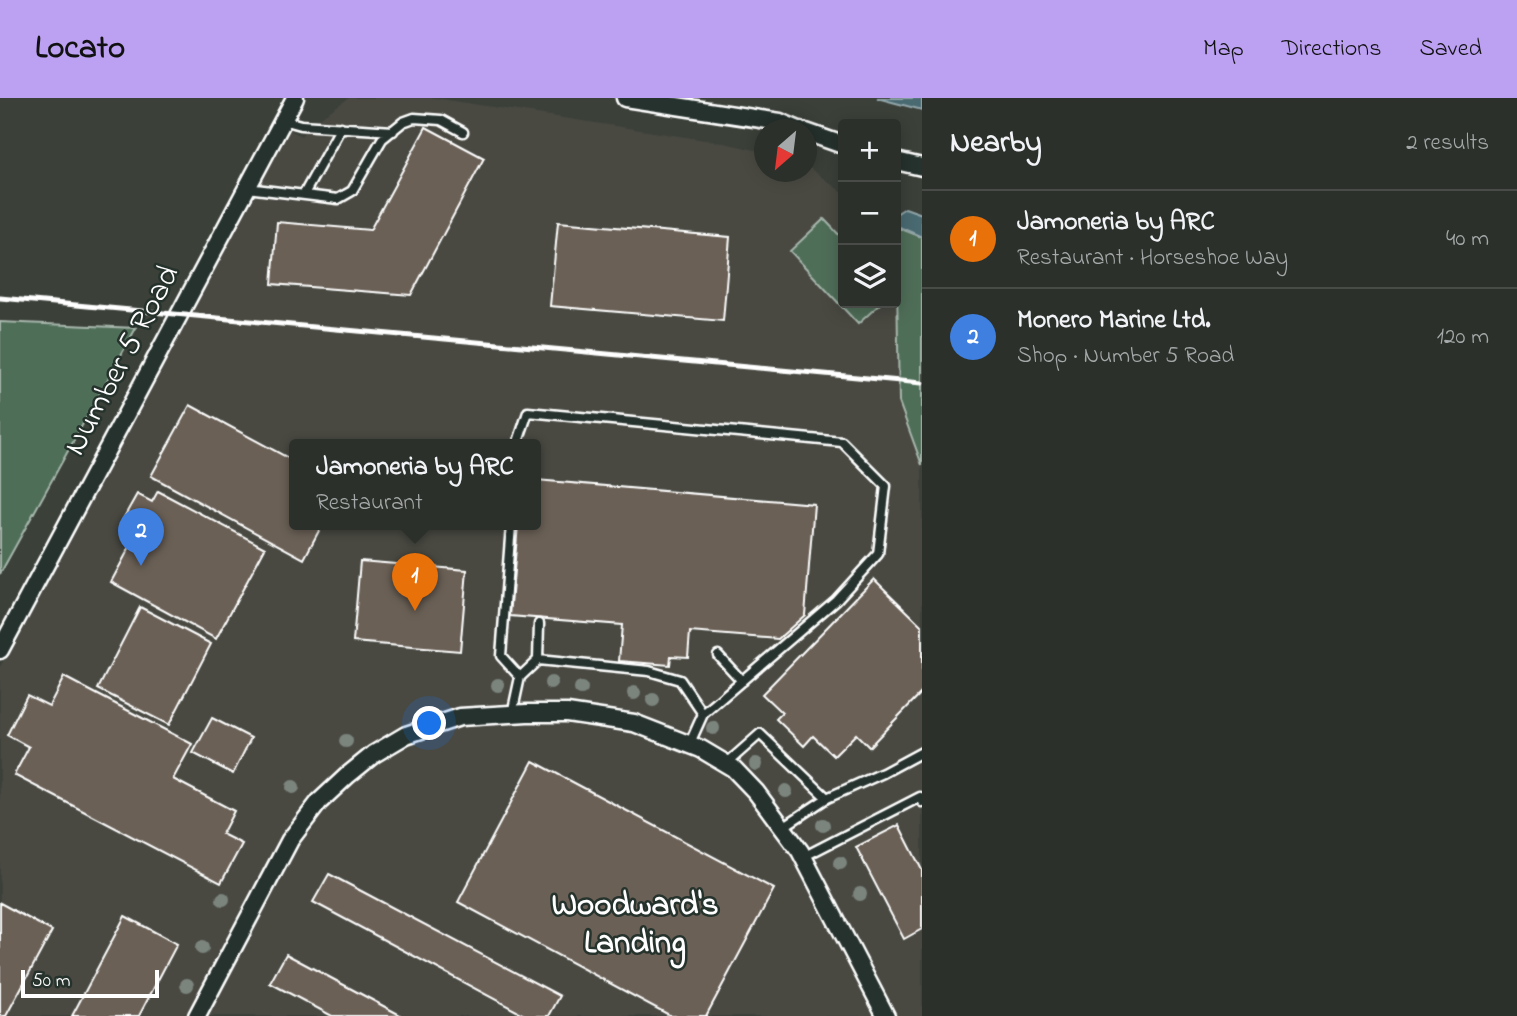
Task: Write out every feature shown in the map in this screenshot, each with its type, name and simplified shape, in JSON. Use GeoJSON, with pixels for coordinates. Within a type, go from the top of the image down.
{"type":"FeatureCollection","features":[{"type":"Feature","properties":{"kind":"street","name":"Number 5 Road"},"geometry":{"type":"LineString","coordinates":[[0,650],[295,98]]}},
{"type":"Feature","properties":{"kind":"street"},"geometry":{"type":"LineString","coordinates":[[625,98],[761,119]]}},
{"type":"Feature","properties":{"kind":"street"},"geometry":{"type":"LineString","coordinates":[[817,136],[838,143]]}},
{"type":"Feature","properties":{"kind":"street"},"geometry":{"type":"LineString","coordinates":[[901,162],[922,167]]}},
{"type":"Feature","properties":{"kind":"street"},"geometry":{"type":"LineString","coordinates":[[197,1016],[289,840],[319,802],[348,775],[374,754],[406,735],[460,718],[567,713],[634,723],[690,745],[726,764],[756,792],[803,857],[886,1016]]}},
{"type":"Feature","properties":{"kind":"lane"},"geometry":{"type":"LineString","coordinates":[[247,188],[338,199],[352,191],[382,139],[403,122],[414,118],[441,121],[463,132]]}},
{"type":"Feature","properties":{"kind":"lane"},"geometry":{"type":"LineString","coordinates":[[283,120],[301,125],[393,131]]}},
{"type":"Feature","properties":{"kind":"lane"},"geometry":{"type":"LineString","coordinates":[[304,194],[341,127]]}},
{"type":"Feature","properties":{"kind":"lane"},"geometry":{"type":"LineString","coordinates":[[519,439],[528,412],[842,442],[886,486],[878,554],[836,600],[703,714],[690,745]]}},
{"type":"Feature","properties":{"kind":"lane"},"geometry":{"type":"LineString","coordinates":[[512,530],[502,656],[520,677]]}},
{"type":"Feature","properties":{"kind":"lane"},"geometry":{"type":"LineString","coordinates":[[512,714],[520,677],[538,660],[539,624]]}},
{"type":"Feature","properties":{"kind":"lane"},"geometry":{"type":"LineString","coordinates":[[718,654],[742,681]]}},
{"type":"Feature","properties":{"kind":"lane"},"geometry":{"type":"LineString","coordinates":[[538,660],[649,671],[680,680],[703,714]]}},
{"type":"Feature","properties":{"kind":"lane"},"geometry":{"type":"LineString","coordinates":[[726,764],[760,734],[828,798]]}},
{"type":"Feature","properties":{"kind":"lane"},"geometry":{"type":"LineString","coordinates":[[783,827],[828,798],[922,752]]}},
{"type":"Feature","properties":{"kind":"lane"},"geometry":{"type":"LineString","coordinates":[[803,857],[920,797],[922,802]]}},
{"type":"Feature","properties":{"kind":"shaded area"},"geometry":{"type":"Polygon","coordinates":[[[349,98],[434,98],[754,150],[754,182],[817,182],[817,174],[838,189],[838,308],[896,308],[899,402],[922,465],[922,1016],[0,1016],[0,667],[288,129],[301,136],[309,125],[349,98]]]}},
{"type":"Feature","properties":{"kind":"green space"},"geometry":{"type":"Polygon","coordinates":[[[824,219],[838,234],[838,303],[790,251],[824,219]]]}},
{"type":"Feature","properties":{"kind":"green space"},"geometry":{"type":"Polygon","coordinates":[[[901,229],[922,237],[922,465],[899,402],[897,308],[901,308],[901,229]]]}},
{"type":"Feature","properties":{"kind":"green space"},"geometry":{"type":"Polygon","coordinates":[[[843,308],[876,308],[858,324],[843,308]]]}},
{"type":"Feature","properties":{"kind":"green space"},"geometry":{"type":"Polygon","coordinates":[[[0,322],[136,328],[0,574],[0,322]]]}},
{"type":"Feature","properties":{"kind":"water"},"geometry":{"type":"Polygon","coordinates":[[[877,98],[922,98],[922,110],[877,98]]]}},
{"type":"Feature","properties":{"kind":"water"},"geometry":{"type":"Polygon","coordinates":[[[905,208],[922,214],[922,237],[901,228],[901,211],[905,208]]]}},
{"type":"Feature","properties":{"kind":"building"},"geometry":{"type":"Polygon","coordinates":[[[426,127],[484,158],[411,295],[272,284],[277,222],[370,230],[426,127]]]}},
{"type":"Feature","properties":{"kind":"building"},"geometry":{"type":"Polygon","coordinates":[[[558,222],[730,237],[723,321],[550,306],[558,222]]]}},
{"type":"Feature","properties":{"kind":"building"},"geometry":{"type":"Polygon","coordinates":[[[190,405],[289,458],[289,530],[319,530],[304,559],[151,476],[190,405]]]}},
{"type":"Feature","properties":{"kind":"building"},"geometry":{"type":"Polygon","coordinates":[[[541,480],[814,504],[805,615],[778,639],[690,632],[688,657],[671,656],[670,665],[619,661],[622,625],[510,616],[518,530],[541,530],[541,480]]]}},
{"type":"Feature","properties":{"kind":"building"},"geometry":{"type":"Polygon","coordinates":[[[158,491],[265,548],[216,639],[111,582],[140,528],[123,519],[137,494],[152,502],[158,491]]]}},
{"type":"Feature","properties":{"kind":"building"},"geometry":{"type":"Polygon","coordinates":[[[360,561],[467,570],[460,651],[353,642],[360,561]]]}},
{"type":"Feature","properties":{"kind":"building"},"geometry":{"type":"Polygon","coordinates":[[[874,579],[922,626],[922,692],[869,747],[856,734],[834,756],[813,736],[804,746],[776,719],[782,713],[762,694],[874,579]]]}},
{"type":"Feature","properties":{"kind":"building"},"geometry":{"type":"Polygon","coordinates":[[[140,607],[211,644],[169,725],[98,689],[140,607]]]}},
{"type":"Feature","properties":{"kind":"building"},"geometry":{"type":"Polygon","coordinates":[[[64,677],[192,744],[173,779],[234,811],[222,834],[242,844],[221,883],[14,775],[29,747],[7,735],[27,695],[49,706],[64,677]]]}},
{"type":"Feature","properties":{"kind":"building"},"geometry":{"type":"Polygon","coordinates":[[[212,718],[251,738],[233,774],[193,753],[212,718]]]}},
{"type":"Feature","properties":{"kind":"building"},"geometry":{"type":"Polygon","coordinates":[[[533,761],[774,889],[706,1016],[671,1016],[458,902],[533,761]]]}},
{"type":"Feature","properties":{"kind":"building"},"geometry":{"type":"Polygon","coordinates":[[[899,825],[922,870],[922,929],[904,939],[856,847],[899,825]]]}},
{"type":"Feature","properties":{"kind":"building"},"geometry":{"type":"Polygon","coordinates":[[[329,874],[560,996],[549,1016],[526,1016],[313,902],[329,874]]]}},
{"type":"Feature","properties":{"kind":"building"},"geometry":{"type":"Polygon","coordinates":[[[0,903],[52,931],[6,1016],[0,1016],[0,903]]]}},
{"type":"Feature","properties":{"kind":"building"},"geometry":{"type":"Polygon","coordinates":[[[125,916],[177,944],[139,1016],[72,1016],[125,916]]]}},
{"type":"Feature","properties":{"kind":"building"},"geometry":{"type":"Polygon","coordinates":[[[286,954],[402,1016],[332,1016],[270,983],[286,954]]]}},
{"type":"Feature","properties":{"kind":"railway"},"geometry":{"type":"LineString","coordinates":[[0,298],[922,383]]}},
{"type":"Feature","properties":{"kind":"place","name":"Monero Marine Ltd."},"geometry":{"type":"Point","coordinates":[141,566]}},
{"type":"Feature","properties":{"kind":"place","name":"Jamoneria by ARC"},"geometry":{"type":"Point","coordinates":[415,611]}},
{"type":"Feature","properties":{"kind":"district","name":"Woodward's Landing"},"geometry":{"type":"Point","coordinates":[635,925]}}]}
